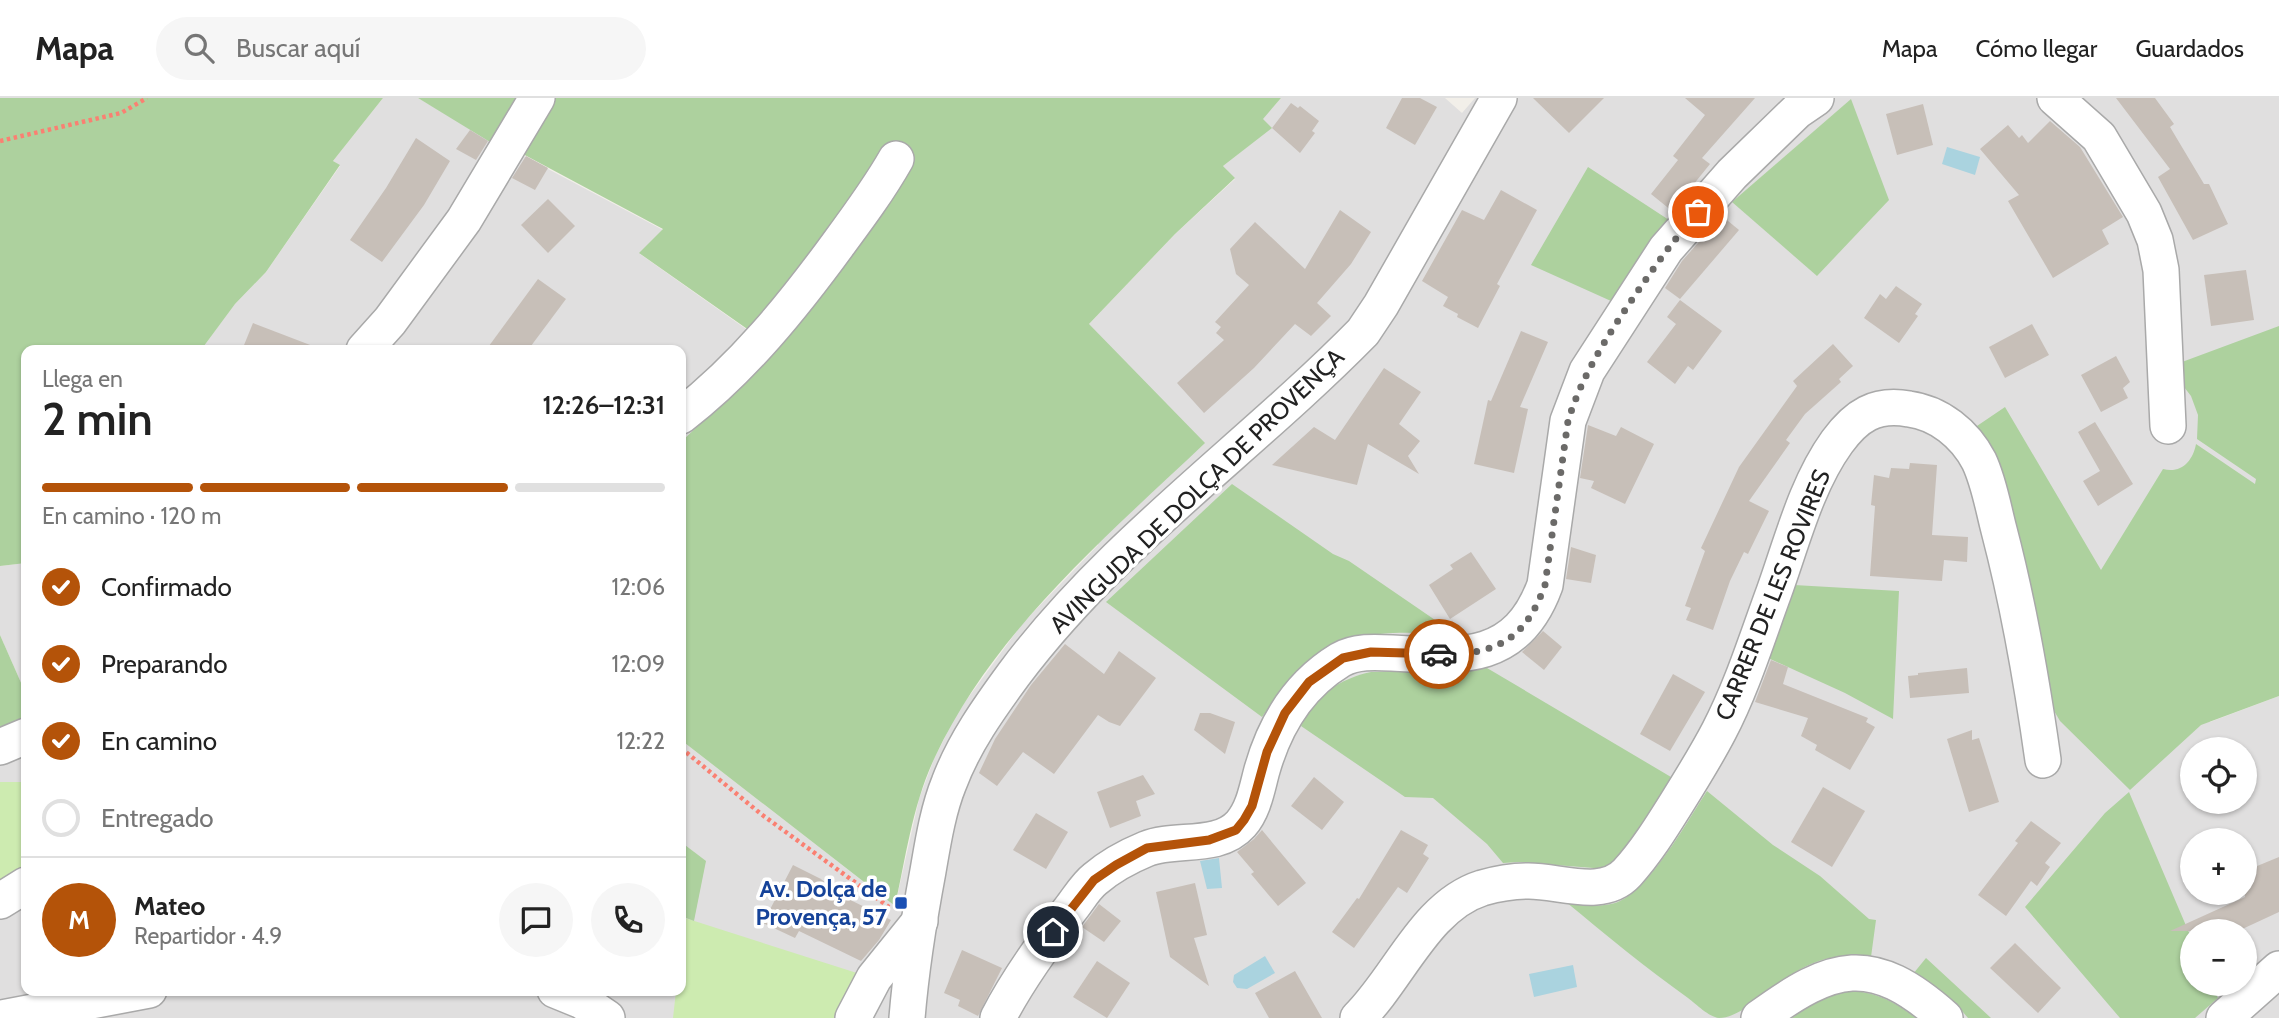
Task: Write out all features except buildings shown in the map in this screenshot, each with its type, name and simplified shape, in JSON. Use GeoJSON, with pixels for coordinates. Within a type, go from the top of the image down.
{"type":"FeatureCollection","features":[{"type":"Feature","properties":{"kind":"street"},"geometry":{"type":"LineString","coordinates":[[368,345],[390,321],[464,220],[537,98]]}},
{"type":"Feature","properties":{"kind":"street","name":"AVINGUDA DE DOLÇA DE PROVENÇA"},"geometry":{"type":"LineString","coordinates":[[908,1018],[932,845],[948,785],[986,712],[1033,648],[1100,575],[1363,332],[1499,98]]}},
{"type":"Feature","properties":{"kind":"street"},"geometry":{"type":"LineString","coordinates":[[998,1018],[1053,932],[1094,880],[1147,848],[1209,840],[1236,830],[1252,806],[1267,752],[1285,713],[1309,682],[1343,658],[1371,652],[1476,653],[1507,641],[1524,623],[1538,606],[1545,585],[1568,421],[1587,371],[1666,249],[1732,174],[1797,111],[1816,98]]}},
{"type":"Feature","properties":{"kind":"street"},"geometry":{"type":"LineString","coordinates":[[2055,98],[2099,137],[2144,213],[2155,240],[2161,270],[2168,426]]}},
{"type":"Feature","properties":{"kind":"street"},"geometry":{"type":"LineString","coordinates":[[686,412],[723,380],[806,289],[877,193],[896,159]]}},
{"type":"Feature","properties":{"kind":"street","name":"CARRER DE LES ROVIRES"},"geometry":{"type":"LineString","coordinates":[[1358,1018],[1381,993],[1435,918],[1454,901],[1480,888],[1505,883],[1528,880],[1601,886],[1626,875],[1656,835],[1719,731],[1737,694],[1815,481],[1835,444],[1852,423],[1871,410],[1897,407],[1923,411],[1944,422],[1963,439],[1979,461],[2017,604],[2043,760]]}},
{"type":"Feature","properties":{"kind":"street"},"geometry":{"type":"LineString","coordinates":[[0,747],[21,738]]}},
{"type":"Feature","properties":{"kind":"street"},"geometry":{"type":"LineString","coordinates":[[0,901],[21,888]]}},
{"type":"Feature","properties":{"kind":"street"},"geometry":{"type":"LineString","coordinates":[[853,1018],[874,978],[920,921]]}},
{"type":"Feature","properties":{"kind":"street"},"geometry":{"type":"LineString","coordinates":[[2224,1018],[2279,969]]}},
{"type":"Feature","properties":{"kind":"street"},"geometry":{"type":"LineString","coordinates":[[1759,1018],[1800,989],[1826,977],[1846,972],[1887,979],[1911,991],[1945,1018]]}},
{"type":"Feature","properties":{"kind":"street"},"geometry":{"type":"LineString","coordinates":[[2,1018],[118,996]]}},
{"type":"Feature","properties":{"kind":"street"},"geometry":{"type":"LineString","coordinates":[[570,996],[607,1018]]}},
{"type":"Feature","properties":{"kind":"path"},"geometry":{"type":"LineString","coordinates":[[0,141],[121,113],[147,98]]}},
{"type":"Feature","properties":{"kind":"path"},"geometry":{"type":"LineString","coordinates":[[686,752],[761,814],[894,911],[920,921]]}},
{"type":"Feature","properties":{"kind":"shaded area"},"geometry":{"type":"Polygon","coordinates":[[[383,98],[418,98],[663,230],[640,254],[777,351],[686,437],[686,345],[205,345],[234,305],[266,272],[340,166],[333,161],[383,98]]]}},
{"type":"Feature","properties":{"kind":"shaded area"},"geometry":{"type":"Polygon","coordinates":[[[1281,98],[1445,98],[1462,113],[1475,98],[2279,98],[2279,398],[2210,722],[2279,696],[2279,1018],[0,1018],[0,728],[21,719],[21,996],[686,996],[686,744],[895,906],[919,799],[934,759],[957,713],[1022,624],[1098,545],[1089,324],[1175,234],[1235,179],[1223,166],[1271,128],[1262,119],[1281,98]]]}},
{"type":"Feature","properties":{"kind":"shaded area"},"geometry":{"type":"Polygon","coordinates":[[[21,564],[21,683],[0,635],[0,566],[21,564]]]}},
{"type":"Feature","properties":{"kind":"green space"},"geometry":{"type":"Polygon","coordinates":[[[0,98],[383,98],[333,161],[340,165],[266,272],[235,304],[205,345],[21,345],[21,564],[0,566],[0,98]]]}},
{"type":"Feature","properties":{"kind":"green space"},"geometry":{"type":"Polygon","coordinates":[[[418,98],[1281,98],[1263,119],[1272,128],[1223,166],[1235,178],[1175,234],[1089,324],[1205,443],[1055,588],[988,668],[959,711],[935,757],[921,793],[895,906],[686,744],[686,437],[777,350],[639,253],[663,229],[521,153],[490,142],[418,98]]]}},
{"type":"Feature","properties":{"kind":"green space"},"geometry":{"type":"Polygon","coordinates":[[[1851,99],[1889,200],[1817,276],[1732,202],[1851,99]]]}},
{"type":"Feature","properties":{"kind":"green space"},"geometry":{"type":"Polygon","coordinates":[[[1588,167],[1669,220],[1650,242],[1611,301],[1531,265],[1588,167]]]}},
{"type":"Feature","properties":{"kind":"green space"},"geometry":{"type":"Polygon","coordinates":[[[2279,326],[2279,696],[2201,725],[2188,737],[2180,737],[2180,744],[2130,790],[2060,721],[2053,709],[1974,428],[2005,407],[2101,570],[2163,469],[2175,470],[2185,465],[2196,444],[2255,484],[2256,479],[2197,439],[2198,415],[2191,396],[2184,387],[2182,362],[2279,326]]]}},
{"type":"Feature","properties":{"kind":"green space"},"geometry":{"type":"Polygon","coordinates":[[[1232,484],[1457,635],[1394,633],[1353,639],[1334,646],[1315,656],[1298,670],[1262,717],[1106,602],[1232,484]]]}},
{"type":"Feature","properties":{"kind":"green space"},"geometry":{"type":"Polygon","coordinates":[[[1794,585],[1899,591],[1893,719],[1845,693],[1768,658],[1794,585]]]}},
{"type":"Feature","properties":{"kind":"green space"},"geometry":{"type":"Polygon","coordinates":[[[0,635],[21,683],[21,719],[0,728],[0,635]]]}},
{"type":"Feature","properties":{"kind":"green space"},"geometry":{"type":"Polygon","coordinates":[[[1487,668],[1671,777],[1642,825],[1606,869],[1503,863],[1487,844],[1433,798],[1405,797],[1301,726],[1312,706],[1329,690],[1360,675],[1371,672],[1487,668]]]}},
{"type":"Feature","properties":{"kind":"green space"},"geometry":{"type":"Polygon","coordinates":[[[0,782],[21,782],[21,873],[0,885],[0,782]]]}},
{"type":"Feature","properties":{"kind":"green space"},"geometry":{"type":"Polygon","coordinates":[[[1707,791],[1773,845],[1820,876],[1869,919],[1876,920],[1871,957],[1844,956],[1817,962],[1799,970],[1738,1012],[1719,1018],[1703,1010],[1566,902],[1603,905],[1627,897],[1640,886],[1666,854],[1707,791]]]}},
{"type":"Feature","properties":{"kind":"green space"},"geometry":{"type":"Polygon","coordinates":[[[2129,792],[2183,919],[2180,919],[2180,996],[2218,998],[2195,1018],[2120,1018],[2025,907],[2105,813],[2129,792]]]}},
{"type":"Feature","properties":{"kind":"green space"},"geometry":{"type":"Polygon","coordinates":[[[686,846],[706,861],[694,921],[686,918],[686,846]]]}},
{"type":"Feature","properties":{"kind":"green space"},"geometry":{"type":"Polygon","coordinates":[[[686,918],[860,974],[839,1018],[673,1018],[675,996],[686,996],[686,918]]]}},
{"type":"Feature","properties":{"kind":"green space"},"geometry":{"type":"Polygon","coordinates":[[[1926,958],[1991,1018],[1968,1018],[1942,993],[1913,974],[1926,958]]]}},
{"type":"Feature","properties":{"kind":"green space"},"geometry":{"type":"Polygon","coordinates":[[[1845,990],[1883,998],[1916,1018],[1792,1018],[1821,997],[1845,990]]]}},
{"type":"Feature","properties":{"kind":"water"},"geometry":{"type":"Polygon","coordinates":[[[1947,147],[1980,157],[1975,175],[1942,164],[1947,147]]]}},
{"type":"Feature","properties":{"kind":"water"},"geometry":{"type":"Polygon","coordinates":[[[1219,858],[1222,888],[1207,889],[1200,861],[1219,858]]]}},
{"type":"Feature","properties":{"kind":"water"},"geometry":{"type":"Polygon","coordinates":[[[1265,956],[1275,973],[1247,989],[1237,988],[1233,982],[1234,975],[1265,956]]]}},
{"type":"Feature","properties":{"kind":"water"},"geometry":{"type":"Polygon","coordinates":[[[1573,965],[1577,987],[1534,997],[1529,974],[1573,965]]]}},
{"type":"Feature","properties":{"kind":"way so far"},"geometry":{"type":"LineString","coordinates":[[1439,654],[1476,653],[1507,641],[1538,606],[1545,585],[1568,421],[1575,399],[1587,371],[1629,304],[1666,249],[1698,212]]}},
{"type":"Feature","properties":{"kind":"place","name":"Av. Dolça de Provença, 57"},"geometry":{"type":"Point","coordinates":[901,903]}},
{"type":"Feature","properties":{"kind":"route"},"geometry":{"type":"LineString","coordinates":[[1053,932],[1094,880],[1116,865],[1147,848],[1209,840],[1236,830],[1252,806],[1267,752],[1285,713],[1309,682],[1343,658],[1371,652],[1439,654]]}}]}
